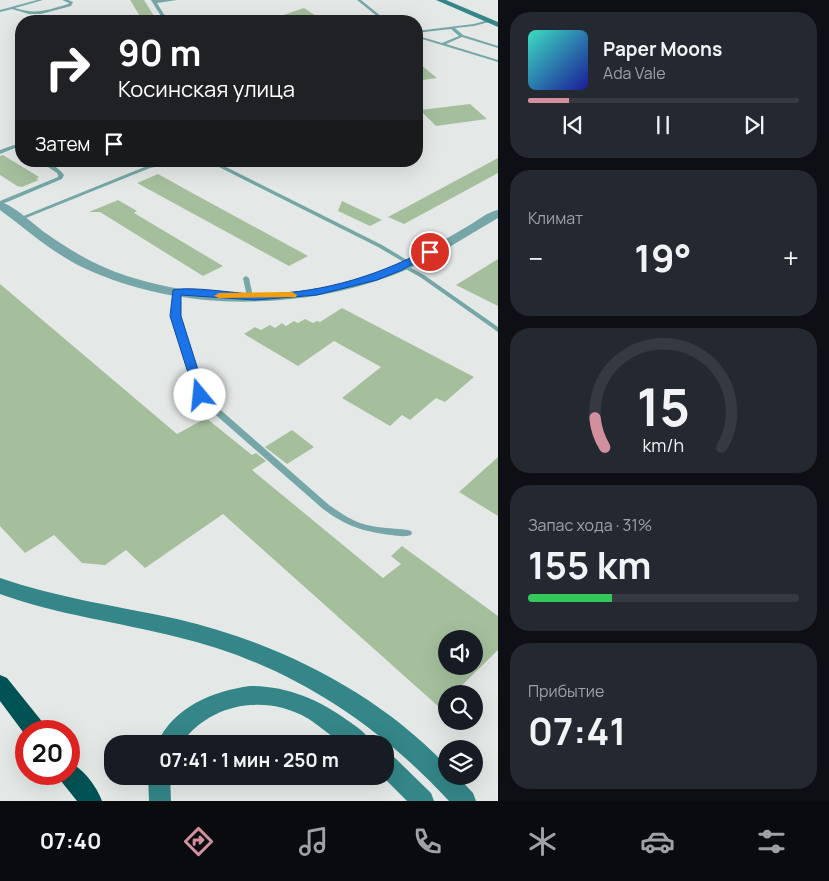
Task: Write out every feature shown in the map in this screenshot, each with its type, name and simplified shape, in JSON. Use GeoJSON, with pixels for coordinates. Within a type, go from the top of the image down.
{"type":"FeatureCollection","features":[{"type":"Feature","properties":{"kind":"highway"},"geometry":{"type":"LineString","coordinates":[[0,685],[27,720]]}},
{"type":"Feature","properties":{"kind":"highway"},"geometry":{"type":"LineString","coordinates":[[78,785],[90,801]]}},
{"type":"Feature","properties":{"kind":"main road"},"geometry":{"type":"LineString","coordinates":[[440,0],[498,25]]}},
{"type":"Feature","properties":{"kind":"main road"},"geometry":{"type":"LineString","coordinates":[[453,0],[498,19]]}},
{"type":"Feature","properties":{"kind":"main road"},"geometry":{"type":"LineString","coordinates":[[0,586],[47,602],[187,630],[272,658],[327,685],[369,712],[434,768],[465,801]]}},
{"type":"Feature","properties":{"kind":"main road"},"geometry":{"type":"LineString","coordinates":[[174,735],[198,713],[228,699],[248,696],[281,698],[297,703],[331,722],[349,735]]}},
{"type":"Feature","properties":{"kind":"main road"},"geometry":{"type":"LineString","coordinates":[[394,773],[417,796]]}},
{"type":"Feature","properties":{"kind":"main road"},"geometry":{"type":"LineString","coordinates":[[159,785],[160,801]]}},
{"type":"Feature","properties":{"kind":"street"},"geometry":{"type":"LineString","coordinates":[[0,204],[72,256],[94,268],[136,283],[176,292],[250,296],[297,295],[336,288],[374,278],[406,264],[498,213]]}},
{"type":"Feature","properties":{"kind":"lane"},"geometry":{"type":"LineString","coordinates":[[0,11],[40,0]]}},
{"type":"Feature","properties":{"kind":"lane"},"geometry":{"type":"LineString","coordinates":[[12,8],[29,15],[36,15],[70,5],[71,2],[64,0]]}},
{"type":"Feature","properties":{"kind":"lane"},"geometry":{"type":"LineString","coordinates":[[162,15],[154,1],[176,0]]}},
{"type":"Feature","properties":{"kind":"lane"},"geometry":{"type":"LineString","coordinates":[[359,0],[378,15]]}},
{"type":"Feature","properties":{"kind":"lane"},"geometry":{"type":"LineString","coordinates":[[423,31],[488,21]]}},
{"type":"Feature","properties":{"kind":"lane"},"geometry":{"type":"LineString","coordinates":[[452,28],[462,36],[498,47]]}},
{"type":"Feature","properties":{"kind":"lane"},"geometry":{"type":"LineString","coordinates":[[442,44],[462,36]]}},
{"type":"Feature","properties":{"kind":"lane"},"geometry":{"type":"LineString","coordinates":[[423,38],[498,61]]}},
{"type":"Feature","properties":{"kind":"lane"},"geometry":{"type":"LineString","coordinates":[[0,152],[15,146]]}},
{"type":"Feature","properties":{"kind":"lane"},"geometry":{"type":"LineString","coordinates":[[0,204],[60,178],[59,172],[51,167]]}},
{"type":"Feature","properties":{"kind":"lane"},"geometry":{"type":"LineString","coordinates":[[19,219],[149,167]]}},
{"type":"Feature","properties":{"kind":"lane"},"geometry":{"type":"LineString","coordinates":[[220,167],[380,246],[498,330]]}},
{"type":"Feature","properties":{"kind":"lane"},"geometry":{"type":"LineString","coordinates":[[246,278],[250,296]]}},
{"type":"Feature","properties":{"kind":"lane"},"geometry":{"type":"LineString","coordinates":[[176,292],[176,316],[200,395],[204,400],[326,507],[348,523],[367,529],[408,533]]}},
{"type":"Feature","properties":{"kind":"building"},"geometry":{"type":"Polygon","coordinates":[[[130,0],[144,0],[153,15],[139,15],[130,0]]]}},
{"type":"Feature","properties":{"kind":"building"},"geometry":{"type":"Polygon","coordinates":[[[304,8],[315,15],[284,15],[304,8]]]}},
{"type":"Feature","properties":{"kind":"building"},"geometry":{"type":"Polygon","coordinates":[[[423,67],[437,78],[423,80],[423,67]]]}},
{"type":"Feature","properties":{"kind":"building"},"geometry":{"type":"Polygon","coordinates":[[[470,104],[487,119],[436,126],[423,113],[423,110],[470,104]]]}},
{"type":"Feature","properties":{"kind":"building"},"geometry":{"type":"Polygon","coordinates":[[[3,155],[15,162],[15,167],[23,167],[39,177],[36,179],[39,180],[22,187],[17,186],[0,175],[0,156],[3,155]]]}},
{"type":"Feature","properties":{"kind":"building"},"geometry":{"type":"Polygon","coordinates":[[[498,158],[498,173],[404,224],[388,217],[498,158]]]}},
{"type":"Feature","properties":{"kind":"building"},"geometry":{"type":"Polygon","coordinates":[[[158,174],[308,256],[289,266],[137,183],[158,174]]]}},
{"type":"Feature","properties":{"kind":"building"},"geometry":{"type":"Polygon","coordinates":[[[118,200],[137,211],[134,213],[223,266],[203,276],[100,212],[89,212],[118,200]]]}},
{"type":"Feature","properties":{"kind":"building"},"geometry":{"type":"Polygon","coordinates":[[[342,201],[382,220],[370,226],[338,211],[342,201]]]}},
{"type":"Feature","properties":{"kind":"building"},"geometry":{"type":"Polygon","coordinates":[[[498,259],[498,306],[456,285],[498,259]]]}},
{"type":"Feature","properties":{"kind":"building"},"geometry":{"type":"Polygon","coordinates":[[[0,284],[177,434],[206,418],[252,455],[256,453],[266,461],[252,470],[383,578],[401,564],[391,556],[402,546],[498,616],[498,650],[483,665],[483,630],[438,630],[438,675],[472,675],[462,685],[438,685],[438,706],[223,514],[145,568],[126,550],[105,565],[82,563],[54,535],[25,553],[0,526],[0,284]]]}},
{"type":"Feature","properties":{"kind":"building"},"geometry":{"type":"Polygon","coordinates":[[[342,308],[474,377],[445,402],[436,398],[410,420],[402,415],[390,426],[342,398],[381,367],[334,341],[298,366],[244,334],[255,327],[261,330],[270,325],[275,328],[282,323],[286,326],[294,321],[298,323],[305,319],[313,323],[320,322],[342,308]]]}},
{"type":"Feature","properties":{"kind":"building"},"geometry":{"type":"Polygon","coordinates":[[[292,430],[314,447],[287,464],[265,447],[292,430]]]}},
{"type":"Feature","properties":{"kind":"building"},"geometry":{"type":"Polygon","coordinates":[[[498,457],[498,516],[459,492],[498,457]]]}},
{"type":"Feature","properties":{"kind":"slow traffic"},"geometry":{"type":"LineString","coordinates":[[219,296],[292,295]]}},
{"type":"Feature","properties":{"kind":"route"},"geometry":{"type":"LineString","coordinates":[[200,395],[176,316],[176,292],[255,297],[317,292],[374,278],[430,252]]}}]}
